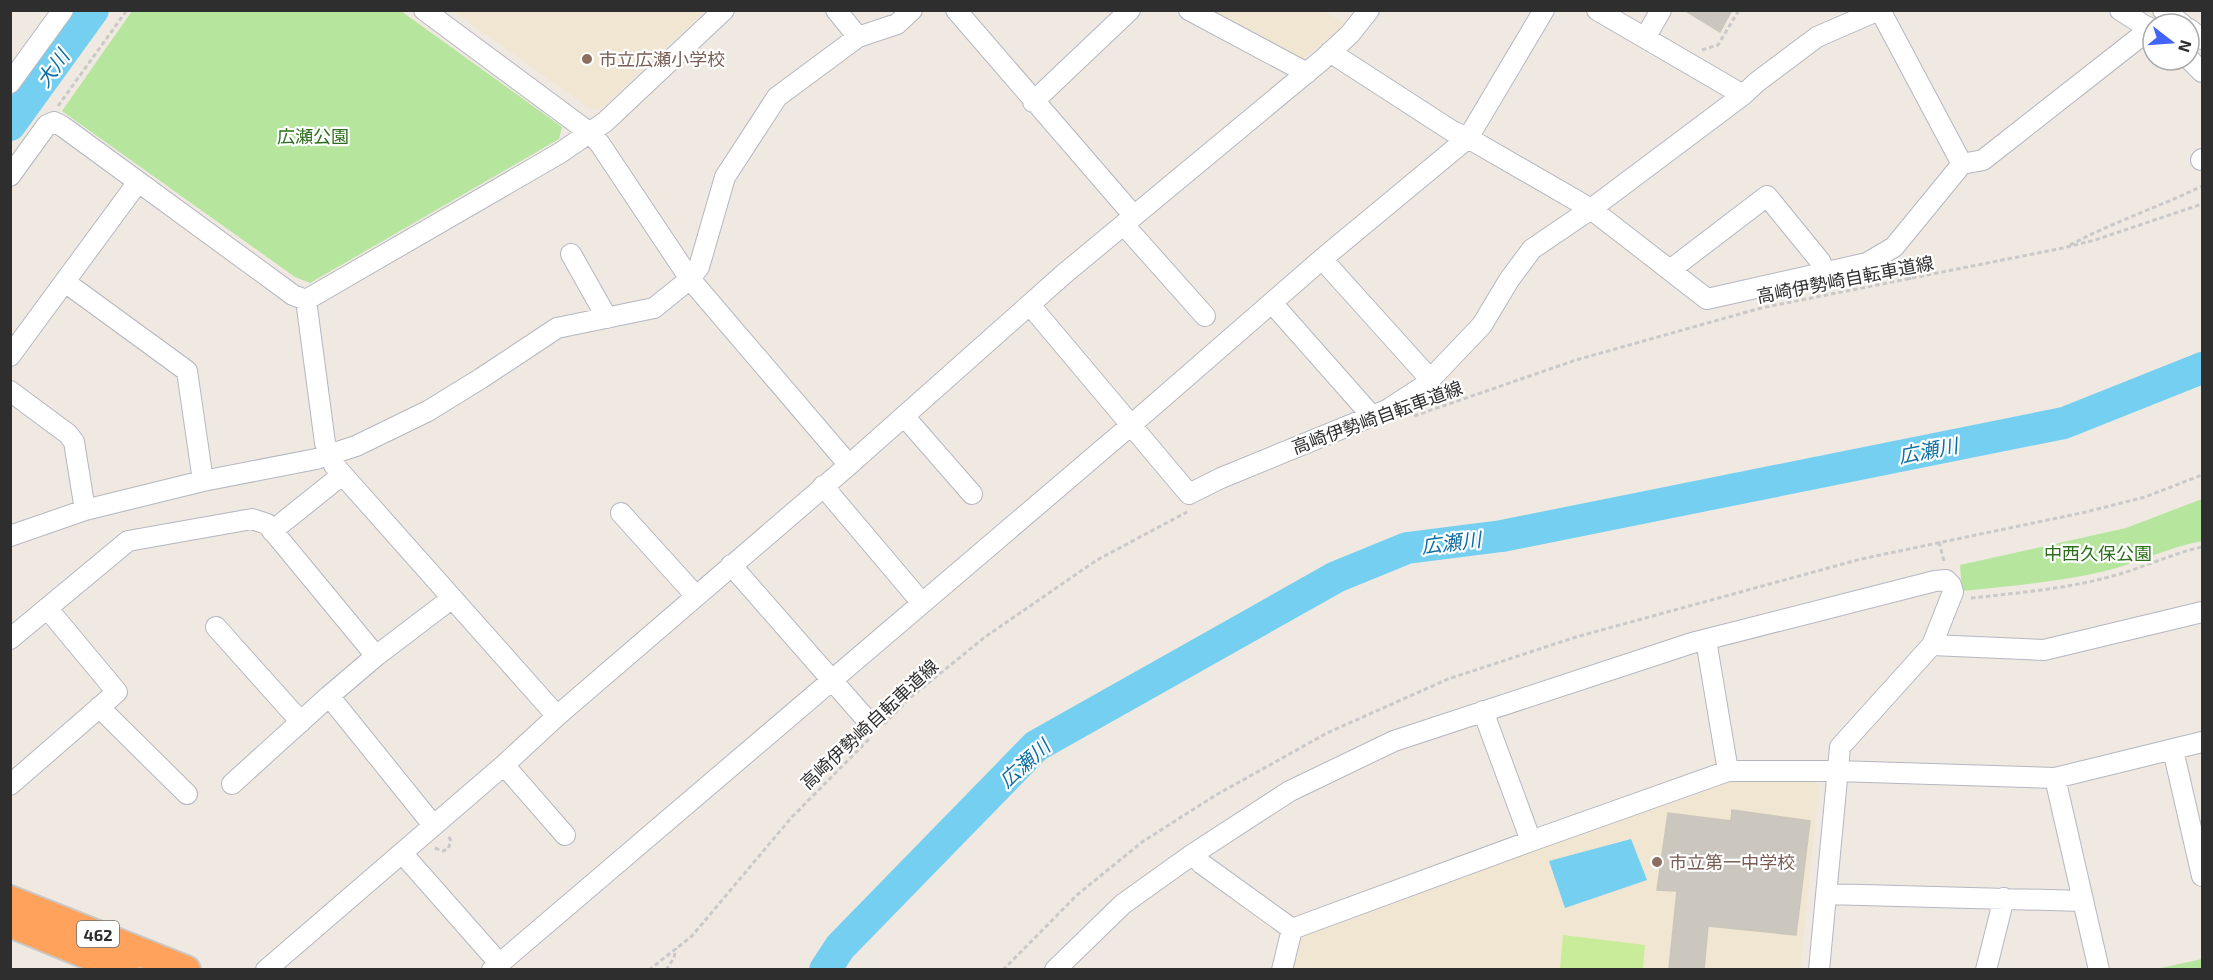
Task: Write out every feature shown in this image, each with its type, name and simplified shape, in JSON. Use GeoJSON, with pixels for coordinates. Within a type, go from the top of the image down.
{"type":"FeatureCollection","features":[{"type":"Feature","properties":{"kind":"highway","name":"462"},"geometry":{"type":"LineString","coordinates":[[10,900],[186,969]]}},
{"type":"Feature","properties":{"kind":"highway","name":"462"},"geometry":{"type":"LineString","coordinates":[[10,923],[125,969]]}},
{"type":"Feature","properties":{"kind":"street"},"geometry":{"type":"LineString","coordinates":[[10,83],[63,10]]}},
{"type":"Feature","properties":{"kind":"street"},"geometry":{"type":"LineString","coordinates":[[424,10],[590,133],[600,144],[690,279],[849,465]]}},
{"type":"Feature","properties":{"kind":"street"},"geometry":{"type":"LineString","coordinates":[[306,300],[529,171],[590,133],[605,122],[724,10]]}},
{"type":"Feature","properties":{"kind":"street"},"geometry":{"type":"LineString","coordinates":[[836,10],[858,37]]}},
{"type":"Feature","properties":{"kind":"street"},"geometry":{"type":"LineString","coordinates":[[10,536],[84,510],[203,481],[316,459],[356,446],[428,411],[556,328],[654,308],[690,279],[699,267],[725,177],[777,97],[858,37],[897,24],[912,10]]}},
{"type":"Feature","properties":{"kind":"street"},"geometry":{"type":"LineString","coordinates":[[956,10],[1205,316]]}},
{"type":"Feature","properties":{"kind":"street"},"geometry":{"type":"LineString","coordinates":[[1033,102],[1130,10]]}},
{"type":"Feature","properties":{"kind":"street"},"geometry":{"type":"LineString","coordinates":[[1189,10],[1306,73]]}},
{"type":"Feature","properties":{"kind":"street"},"geometry":{"type":"LineString","coordinates":[[266,969],[402,853],[437,834],[504,765],[557,716],[1129,220],[1306,73],[1350,34],[1369,10]]}},
{"type":"Feature","properties":{"kind":"street"},"geometry":{"type":"LineString","coordinates":[[402,853],[496,966],[1273,304],[1322,259],[1468,138],[1544,10]]}},
{"type":"Feature","properties":{"kind":"street"},"geometry":{"type":"LineString","coordinates":[[1597,10],[1743,95]]}},
{"type":"Feature","properties":{"kind":"street"},"geometry":{"type":"LineString","coordinates":[[1645,38],[1661,10]]}},
{"type":"Feature","properties":{"kind":"street"},"geometry":{"type":"LineString","coordinates":[[1030,305],[1189,494],[1221,478],[1388,410],[1431,380],[1482,325],[1509,280],[1532,249],[1592,209],[1817,37],[1879,10],[1962,164]]}},
{"type":"Feature","properties":{"kind":"street"},"geometry":{"type":"LineString","coordinates":[[2120,10],[2141,23]]}},
{"type":"Feature","properties":{"kind":"street"},"geometry":{"type":"LineString","coordinates":[[1330,52],[1452,131],[1592,209],[1707,299],[1868,263],[1894,247],[1962,164],[1983,160],[2141,36]]}},
{"type":"Feature","properties":{"kind":"street"},"geometry":{"type":"LineString","coordinates":[[10,176],[47,125],[54,122],[293,295],[306,300]]}},
{"type":"Feature","properties":{"kind":"street"},"geometry":{"type":"LineString","coordinates":[[10,356],[138,182]]}},
{"type":"Feature","properties":{"kind":"street"},"geometry":{"type":"LineString","coordinates":[[1670,270],[1767,196],[1820,261],[1826,273]]}},
{"type":"Feature","properties":{"kind":"street"},"geometry":{"type":"LineString","coordinates":[[571,254],[607,318]]}},
{"type":"Feature","properties":{"kind":"street"},"geometry":{"type":"LineString","coordinates":[[1322,259],[1431,380]]}},
{"type":"Feature","properties":{"kind":"street"},"geometry":{"type":"LineString","coordinates":[[65,282],[187,371],[203,481]]}},
{"type":"Feature","properties":{"kind":"street"},"geometry":{"type":"LineString","coordinates":[[306,300],[325,443],[342,476],[557,716]]}},
{"type":"Feature","properties":{"kind":"street"},"geometry":{"type":"LineString","coordinates":[[1273,304],[1371,415]]}},
{"type":"Feature","properties":{"kind":"street"},"geometry":{"type":"LineString","coordinates":[[10,391],[68,434],[74,442],[84,510]]}},
{"type":"Feature","properties":{"kind":"street"},"geometry":{"type":"LineString","coordinates":[[904,416],[972,494]]}},
{"type":"Feature","properties":{"kind":"street"},"geometry":{"type":"LineString","coordinates":[[272,531],[342,476]]}},
{"type":"Feature","properties":{"kind":"street"},"geometry":{"type":"LineString","coordinates":[[823,486],[922,603]]}},
{"type":"Feature","properties":{"kind":"street"},"geometry":{"type":"LineString","coordinates":[[621,513],[696,596]]}},
{"type":"Feature","properties":{"kind":"street"},"geometry":{"type":"LineString","coordinates":[[10,639],[128,541],[252,519],[267,525],[376,656]]}},
{"type":"Feature","properties":{"kind":"street"},"geometry":{"type":"LineString","coordinates":[[731,566],[875,725]]}},
{"type":"Feature","properties":{"kind":"street"},"geometry":{"type":"LineString","coordinates":[[1054,969],[1123,904],[1193,854],[1290,791],[1394,741],[1706,640],[1946,580],[1953,592],[1932,645],[1840,747],[1819,969]]}},
{"type":"Feature","properties":{"kind":"street"},"geometry":{"type":"LineString","coordinates":[[232,784],[376,656],[451,598]]}},
{"type":"Feature","properties":{"kind":"street"},"geometry":{"type":"LineString","coordinates":[[10,785],[117,692],[47,608]]}},
{"type":"Feature","properties":{"kind":"street"},"geometry":{"type":"LineString","coordinates":[[1932,645],[2044,650],[2202,612]]}},
{"type":"Feature","properties":{"kind":"street"},"geometry":{"type":"LineString","coordinates":[[216,627],[301,722]]}},
{"type":"Feature","properties":{"kind":"street"},"geometry":{"type":"LineString","coordinates":[[1706,640],[1728,771]]}},
{"type":"Feature","properties":{"kind":"street"},"geometry":{"type":"LineString","coordinates":[[329,696],[437,834]]}},
{"type":"Feature","properties":{"kind":"street"},"geometry":{"type":"LineString","coordinates":[[99,707],[187,794]]}},
{"type":"Feature","properties":{"kind":"street"},"geometry":{"type":"LineString","coordinates":[[1483,711],[1532,841]]}},
{"type":"Feature","properties":{"kind":"street"},"geometry":{"type":"LineString","coordinates":[[1292,929],[1728,771],[1837,771],[2055,778],[2202,742]]}},
{"type":"Feature","properties":{"kind":"street"},"geometry":{"type":"LineString","coordinates":[[2173,750],[2202,876]]}},
{"type":"Feature","properties":{"kind":"street"},"geometry":{"type":"LineString","coordinates":[[504,765],[565,836]]}},
{"type":"Feature","properties":{"kind":"street"},"geometry":{"type":"LineString","coordinates":[[2055,778],[2099,969]]}},
{"type":"Feature","properties":{"kind":"street"},"geometry":{"type":"LineString","coordinates":[[1193,854],[1202,864],[1292,929]]}},
{"type":"Feature","properties":{"kind":"street"},"geometry":{"type":"LineString","coordinates":[[1826,894],[2083,900]]}},
{"type":"Feature","properties":{"kind":"street"},"geometry":{"type":"LineString","coordinates":[[1986,969],[2004,898]]}},
{"type":"Feature","properties":{"kind":"street"},"geometry":{"type":"LineString","coordinates":[[1282,969],[1292,929]]}},
{"type":"Feature","properties":{"kind":"path"},"geometry":{"type":"LineString","coordinates":[[54,122],[58,106],[127,10]]}},
{"type":"Feature","properties":{"kind":"path"},"geometry":{"type":"LineString","coordinates":[[1719,45],[1740,10]]}},
{"type":"Feature","properties":{"kind":"path"},"geometry":{"type":"LineString","coordinates":[[2063,248],[2202,186]]}},
{"type":"Feature","properties":{"kind":"path","name":"高崎伊勢崎自転車道線"},"geometry":{"type":"LineString","coordinates":[[1409,417],[1576,360],[1761,308],[2063,248],[2096,240],[2202,204]]}},
{"type":"Feature","properties":{"kind":"path","name":"高崎伊勢崎自転車道線"},"geometry":{"type":"LineString","coordinates":[[650,969],[692,936],[791,818],[875,725],[985,638],[1097,560],[1194,508]]}},
{"type":"Feature","properties":{"kind":"path"},"geometry":{"type":"LineString","coordinates":[[1940,542],[1945,569]]}},
{"type":"Feature","properties":{"kind":"path"},"geometry":{"type":"LineString","coordinates":[[1963,599],[2067,586],[2100,579],[2202,547]]}},
{"type":"Feature","properties":{"kind":"path","name":"高崎伊勢崎自転車道線"},"geometry":{"type":"LineString","coordinates":[[666,969],[674,958],[677,947]]}},
{"type":"Feature","properties":{"kind":"shaded area","name":"市立広瀬小学校"},"geometry":{"type":"Polygon","coordinates":[[[453,11],[705,11],[599,110],[589,108],[453,11]]]}},
{"type":"Feature","properties":{"kind":"shaded area"},"geometry":{"type":"Polygon","coordinates":[[[1203,11],[1323,11],[1346,24],[1300,61],[1203,11]]]}},
{"type":"Feature","properties":{"kind":"shaded area","name":"市立第一中学校"},"geometry":{"type":"Polygon","coordinates":[[[1732,777],[1815,780],[1819,786],[1800,969],[1291,970],[1299,938],[1732,777]]]}},
{"type":"Feature","properties":{"kind":"green space","name":"広瀬公園"},"geometry":{"type":"Polygon","coordinates":[[[132,11],[401,11],[562,127],[559,139],[310,283],[295,277],[62,111],[132,11]]]}},
{"type":"Feature","properties":{"kind":"green space","name":"中西久保公園"},"geometry":{"type":"Polygon","coordinates":[[[2202,499],[2202,541],[2087,575],[1962,591],[1960,565],[2126,528],[2202,499]]]}},
{"type":"Feature","properties":{"kind":"green space"},"geometry":{"type":"Polygon","coordinates":[[[1563,935],[1645,945],[1643,969],[1560,969],[1563,935]]]}},
{"type":"Feature","properties":{"kind":"green space"},"geometry":{"type":"Polygon","coordinates":[[[2202,959],[2202,969],[2156,969],[2202,959]]]}},
{"type":"Feature","properties":{"kind":"water"},"geometry":{"type":"Polygon","coordinates":[[[1631,839],[1647,880],[1565,908],[1549,861],[1631,839]]]}},
{"type":"Feature","properties":{"kind":"building"},"geometry":{"type":"Polygon","coordinates":[[[1684,10],[1732,10],[1720,32],[1684,10]]]}},
{"type":"Feature","properties":{"kind":"building"},"geometry":{"type":"Polygon","coordinates":[[[1732,810],[1810,821],[1796,935],[1708,926],[1704,969],[1669,969],[1677,891],[1657,890],[1668,813],[1731,821],[1732,810]]]}},
{"type":"Feature","properties":{"kind":"waterway","name":"大川"},"geometry":{"type":"LineString","coordinates":[[10,125],[93,10]]}},
{"type":"Feature","properties":{"kind":"waterway","name":"広瀬川"},"geometry":{"type":"LineString","coordinates":[[825,970],[840,947],[1036,746],[1336,577],[1407,548],[1502,536],[2064,423],[2202,368]]}},
{"type":"Feature","properties":{"kind":"place","name":"市立広瀬小学校"},"geometry":{"type":"Point","coordinates":[587,59]}},
{"type":"Feature","properties":{"kind":"place","name":"市立第一中学校"},"geometry":{"type":"Point","coordinates":[1657,862]}}]}
